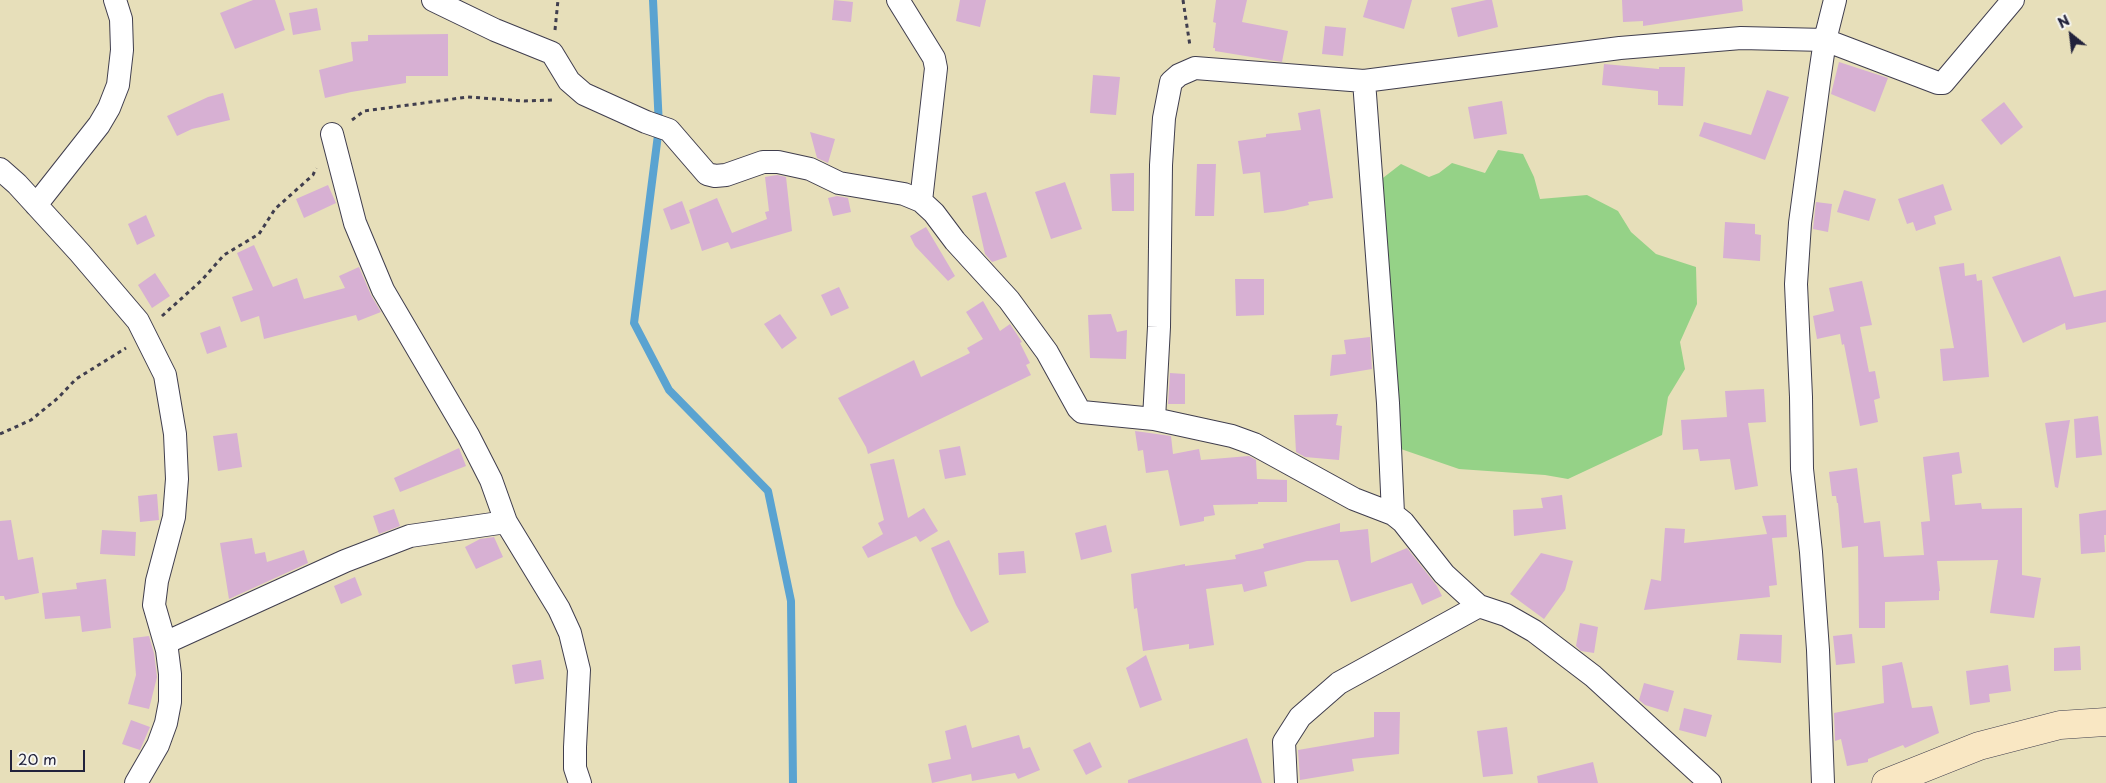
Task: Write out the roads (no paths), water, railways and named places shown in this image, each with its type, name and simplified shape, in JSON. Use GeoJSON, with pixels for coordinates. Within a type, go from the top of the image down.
{"type":"FeatureCollection","features":[{"type":"Feature","properties":{"kind":"street"},"geometry":{"type":"LineString","coordinates":[[36,205],[99,125],[109,108],[118,85],[122,50],[121,19],[115,0]]}},
{"type":"Feature","properties":{"kind":"street"},"geometry":{"type":"LineString","coordinates":[[433,0],[495,30],[552,53],[569,81],[584,94],[646,122],[669,130],[707,174],[715,176],[726,175],[763,162],[778,162],[810,169],[839,183],[904,194],[921,201],[934,213],[955,241],[1008,300],[1047,352],[1082,412],[1154,419],[1232,436],[1254,444],[1354,498],[1393,514],[1403,522],[1444,574],[1479,606],[1506,615],[1534,631],[1593,676],[1710,783]]}},
{"type":"Feature","properties":{"kind":"street"},"geometry":{"type":"LineString","coordinates":[[898,0],[934,58],[936,68],[921,201]]}},
{"type":"Feature","properties":{"kind":"street"},"geometry":{"type":"LineString","coordinates":[[1823,783],[1818,650],[1811,552],[1802,469],[1796,284],[1800,223],[1825,40],[1835,0]]}},
{"type":"Feature","properties":{"kind":"street"},"geometry":{"type":"LineString","coordinates":[[1154,419],[1159,327],[1161,165],[1164,118],[1171,82],[1179,74],[1195,68],[1364,81],[1629,47],[1741,38],[1825,40],[1938,83],[1943,83],[2013,0]]}},
{"type":"Feature","properties":{"kind":"street"},"geometry":{"type":"LineString","coordinates":[[1364,81],[1388,403],[1393,514]]}},
{"type":"Feature","properties":{"kind":"street"},"geometry":{"type":"LineString","coordinates":[[332,134],[355,223],[383,290],[468,436],[491,480],[506,522],[559,609],[570,633],[579,670],[575,768],[580,783]]}},
{"type":"Feature","properties":{"kind":"street"},"geometry":{"type":"LineString","coordinates":[[0,169],[36,205],[138,321],[165,374],[175,434],[177,479],[174,518],[157,581],[154,605],[165,643],[170,674],[170,702],[166,723],[158,745],[136,783]]}},
{"type":"Feature","properties":{"kind":"street"},"geometry":{"type":"LineString","coordinates":[[165,643],[345,561],[410,536],[506,522]]}},
{"type":"Feature","properties":{"kind":"street"},"geometry":{"type":"LineString","coordinates":[[1286,783],[1284,742],[1300,717],[1339,683],[1479,606]]}},
{"type":"Feature","properties":{"kind":"street"},"geometry":{"type":"LineString","coordinates":[[1886,783],[1979,746],[2060,725],[2106,722]]}},
{"type":"Feature","properties":{"kind":"waterway"},"geometry":{"type":"LineString","coordinates":[[653,0],[659,127],[634,323],[669,390],[768,491],[791,601],[793,783]]}}]}
